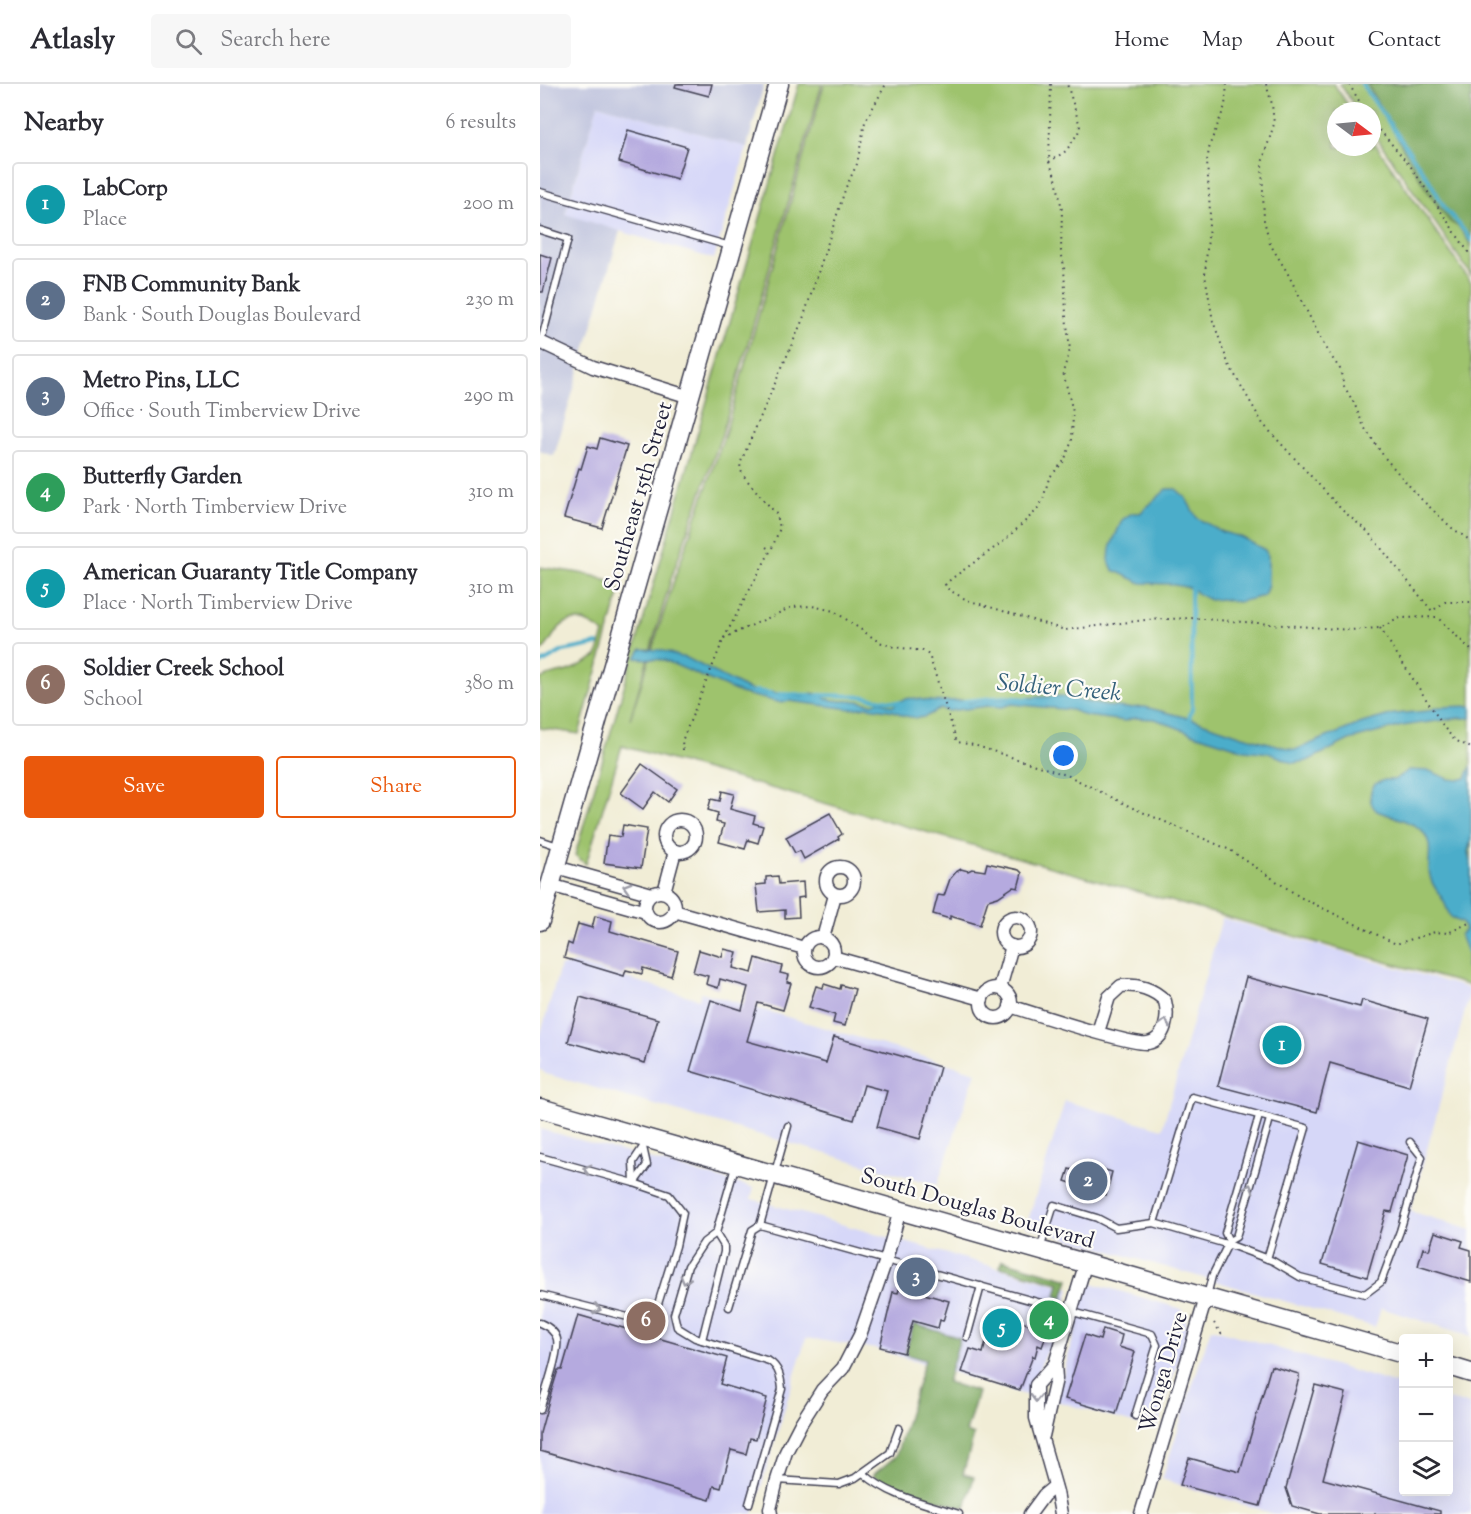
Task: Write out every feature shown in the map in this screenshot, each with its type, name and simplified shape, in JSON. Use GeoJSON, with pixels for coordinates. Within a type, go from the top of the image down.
{"type":"FeatureCollection","features":[{"type":"Feature","properties":{"kind":"main road","name":"Southeast 15th Street"},"geometry":{"type":"LineString","coordinates":[[540,921],[779,84]]}},
{"type":"Feature","properties":{"kind":"main road","name":"South Douglas Boulevard"},"geometry":{"type":"LineString","coordinates":[[540,1108],[644,1143],[736,1164],[1399,1353]]}},
{"type":"Feature","properties":{"kind":"main road"},"geometry":{"type":"LineString","coordinates":[[1453,1367],[1471,1373]]}},
{"type":"Feature","properties":{"kind":"street"},"geometry":{"type":"LineString","coordinates":[[540,342],[593,367],[690,397]]}},
{"type":"Feature","properties":{"kind":"street"},"geometry":{"type":"LineString","coordinates":[[556,867],[658,893],[673,900],[674,911],[668,920],[660,922],[651,919],[646,912],[646,902],[658,893],[675,851]]}},
{"type":"Feature","properties":{"kind":"street"},"geometry":{"type":"LineString","coordinates":[[597,898],[601,880]]}},
{"type":"Feature","properties":{"kind":"street"},"geometry":{"type":"LineString","coordinates":[[550,885],[646,912]]}},
{"type":"Feature","properties":{"kind":"street"},"geometry":{"type":"LineString","coordinates":[[823,938],[835,895]]}},
{"type":"Feature","properties":{"kind":"street"},"geometry":{"type":"LineString","coordinates":[[674,911],[804,948]]}},
{"type":"Feature","properties":{"kind":"street"},"geometry":{"type":"LineString","coordinates":[[823,938],[831,944],[833,957],[826,965],[815,966],[805,958],[804,948],[811,939],[823,938]]}},
{"type":"Feature","properties":{"kind":"street"},"geometry":{"type":"LineString","coordinates":[[1000,988],[1012,946]]}},
{"type":"Feature","properties":{"kind":"street"},"geometry":{"type":"LineString","coordinates":[[833,957],[981,999]]}},
{"type":"Feature","properties":{"kind":"street"},"geometry":{"type":"LineString","coordinates":[[1010,1006],[1098,1032],[1142,1044],[1151,1042],[1163,1032],[1167,1017],[1165,1001],[1153,991],[1136,986],[1121,986],[1109,998],[1098,1032]]}},
{"type":"Feature","properties":{"kind":"street"},"geometry":{"type":"LineString","coordinates":[[1000,988],[1009,995],[1010,1006],[1005,1015],[993,1017],[983,1010],[981,999],[988,990],[1000,988]]}},
{"type":"Feature","properties":{"kind":"street"},"geometry":{"type":"LineString","coordinates":[[771,1514],[770,1509],[777,1480],[786,1452],[822,1390],[843,1368],[856,1343],[886,1260],[900,1210]]}},
{"type":"Feature","properties":{"kind":"street"},"geometry":{"type":"LineString","coordinates":[[1061,1514],[1036,1418],[1036,1385],[1055,1364],[1086,1262]]}},
{"type":"Feature","properties":{"kind":"street","name":"Wonga Drive"},"geometry":{"type":"LineString","coordinates":[[1142,1514],[1206,1298]]}},
{"type":"Feature","properties":{"kind":"street"},"geometry":{"type":"LineString","coordinates":[[1030,1514],[1044,1495],[1055,1486]]}},
{"type":"Feature","properties":{"kind":"lane"},"geometry":{"type":"LineString","coordinates":[[540,192],[733,246]]}},
{"type":"Feature","properties":{"kind":"lane"},"geometry":{"type":"LineString","coordinates":[[540,230],[568,239],[540,342]]}},
{"type":"Feature","properties":{"kind":"lane"},"geometry":{"type":"LineString","coordinates":[[540,840],[561,847]]}},
{"type":"Feature","properties":{"kind":"lane"},"geometry":{"type":"LineString","coordinates":[[1154,1223],[1192,1097],[1305,1128],[1267,1259]]}},
{"type":"Feature","properties":{"kind":"lane","name":"Wonga Drive"},"geometry":{"type":"LineString","coordinates":[[1228,1243],[1225,1233],[1259,1116]]}},
{"type":"Feature","properties":{"kind":"lane","name":"Wonga Drive"},"geometry":{"type":"LineString","coordinates":[[1206,1298],[1212,1276],[1228,1243],[1236,1237],[1270,1119]]}},
{"type":"Feature","properties":{"kind":"lane"},"geometry":{"type":"LineString","coordinates":[[729,1307],[752,1230],[760,1225],[788,1125]]}},
{"type":"Feature","properties":{"kind":"lane"},"geometry":{"type":"LineString","coordinates":[[1040,1250],[1054,1205],[1097,1218],[1116,1228],[1154,1223],[1228,1243],[1267,1259],[1300,1277],[1365,1294],[1381,1282],[1400,1231],[1422,1157],[1410,1142]]}},
{"type":"Feature","properties":{"kind":"lane"},"geometry":{"type":"LineString","coordinates":[[634,1183],[646,1165],[644,1143]]}},
{"type":"Feature","properties":{"kind":"lane"},"geometry":{"type":"LineString","coordinates":[[634,1183],[633,1162],[644,1143]]}},
{"type":"Feature","properties":{"kind":"lane"},"geometry":{"type":"LineString","coordinates":[[540,1156],[634,1183],[669,1196],[683,1213],[676,1246],[658,1304],[640,1320],[540,1295]]}},
{"type":"Feature","properties":{"kind":"lane"},"geometry":{"type":"LineString","coordinates":[[736,1164],[716,1233],[704,1242],[688,1266],[674,1317],[680,1330],[702,1340],[769,1361],[780,1376],[782,1389],[749,1503]]}},
{"type":"Feature","properties":{"kind":"lane"},"geometry":{"type":"LineString","coordinates":[[760,1225],[1152,1334],[1157,1345],[1136,1416]]}},
{"type":"Feature","properties":{"kind":"lane"},"geometry":{"type":"LineString","coordinates":[[702,1340],[724,1250],[716,1233]]}},
{"type":"Feature","properties":{"kind":"lane"},"geometry":{"type":"LineString","coordinates":[[967,1337],[981,1286]]}},
{"type":"Feature","properties":{"kind":"lane"},"geometry":{"type":"LineString","coordinates":[[540,1323],[554,1333],[558,1340],[540,1410]]}},
{"type":"Feature","properties":{"kind":"lane"},"geometry":{"type":"LineString","coordinates":[[777,1480],[839,1484],[855,1478],[890,1453],[900,1428]]}},
{"type":"Feature","properties":{"kind":"lane"},"geometry":{"type":"LineString","coordinates":[[862,1473],[883,1489],[896,1495],[959,1514]]}},
{"type":"Feature","properties":{"kind":"path"},"geometry":{"type":"LineString","coordinates":[[683,750],[682,741],[724,638],[771,550],[780,528],[777,515],[741,471],[740,464],[803,319],[846,187],[857,164],[865,122],[886,84]]}},
{"type":"Feature","properties":{"kind":"path"},"geometry":{"type":"LineString","coordinates":[[1051,84],[1049,162],[1056,178],[1062,210],[1061,251],[1070,350],[1063,372],[1074,423],[1069,452],[1064,461],[1051,474],[1041,505],[1036,511],[1004,541],[945,585],[949,590],[967,600],[1065,630],[1145,620],[1191,618],[1350,630],[1380,628],[1400,618],[1437,617]]}},
{"type":"Feature","properties":{"kind":"path"},"geometry":{"type":"LineString","coordinates":[[1049,162],[1066,151],[1080,126],[1067,84]]}},
{"type":"Feature","properties":{"kind":"path"},"geometry":{"type":"LineString","coordinates":[[1227,84],[1226,106],[1209,144],[1207,161],[1210,212],[1205,274],[1213,321],[1228,363],[1263,424],[1342,510],[1368,532],[1437,617],[1471,650]]}},
{"type":"Feature","properties":{"kind":"path"},"geometry":{"type":"LineString","coordinates":[[1266,84],[1272,104],[1274,124],[1262,163],[1264,220],[1270,244],[1287,272],[1326,349],[1340,369],[1344,386],[1364,427],[1385,458],[1420,498],[1452,528],[1471,541]]}},
{"type":"Feature","properties":{"kind":"path"},"geometry":{"type":"LineString","coordinates":[[1349,84],[1360,102]]}},
{"type":"Feature","properties":{"kind":"path"},"geometry":{"type":"LineString","coordinates":[[1381,132],[1411,167],[1471,256]]}},
{"type":"Feature","properties":{"kind":"path"},"geometry":{"type":"LineString","coordinates":[[766,547],[771,550]]}},
{"type":"Feature","properties":{"kind":"path"},"geometry":{"type":"LineString","coordinates":[[1432,611],[1445,602],[1471,602]]}},
{"type":"Feature","properties":{"kind":"path"},"geometry":{"type":"LineString","coordinates":[[724,638],[792,607],[812,606],[834,611],[879,642],[929,654],[957,742],[974,745],[1069,776],[1133,808],[1230,850],[1300,897],[1396,944],[1436,932],[1448,933],[1471,922]]}},
{"type":"Feature","properties":{"kind":"path"},"geometry":{"type":"LineString","coordinates":[[1380,628],[1446,730],[1455,740],[1471,748]]}},
{"type":"Feature","properties":{"kind":"path"},"geometry":{"type":"LineString","coordinates":[[1214,1323],[1222,1335]]}},
{"type":"Feature","properties":{"kind":"shaded area"},"geometry":{"type":"Polygon","coordinates":[[[540,84],[764,84],[747,147],[598,104],[565,214],[620,231],[554,456],[540,451],[540,84]]]}},
{"type":"Feature","properties":{"kind":"shaded area"},"geometry":{"type":"Polygon","coordinates":[[[598,104],[747,147],[714,259],[565,215],[598,104]]]}},
{"type":"Feature","properties":{"kind":"shaded area"},"geometry":{"type":"Polygon","coordinates":[[[1222,918],[1471,989],[1410,1211],[1471,1230],[1471,1336],[1381,1308],[1375,1327],[1026,1227],[1065,1101],[1162,1129],[1222,918]]]}},
{"type":"Feature","properties":{"kind":"shaded area"},"geometry":{"type":"Polygon","coordinates":[[[574,963],[699,999],[701,992],[976,1072],[937,1185],[546,1074],[540,1069],[540,1036],[560,967],[574,963]]]}},
{"type":"Feature","properties":{"kind":"shaded area"},"geometry":{"type":"Polygon","coordinates":[[[540,1129],[754,1188],[751,1199],[1070,1288],[1058,1335],[1043,1359],[1029,1396],[876,1349],[806,1338],[753,1514],[540,1514],[540,1129]]]}},
{"type":"Feature","properties":{"kind":"shaded area"},"geometry":{"type":"Polygon","coordinates":[[[1095,1284],[1182,1309],[1187,1331],[1157,1430],[1056,1401],[1084,1298],[1090,1285],[1095,1284]]]}},
{"type":"Feature","properties":{"kind":"shaded area"},"geometry":{"type":"Polygon","coordinates":[[[1211,1328],[1399,1385],[1399,1496],[1453,1496],[1453,1400],[1471,1405],[1471,1514],[1273,1514],[1162,1479],[1211,1328]]]}},
{"type":"Feature","properties":{"kind":"green space"},"geometry":{"type":"Polygon","coordinates":[[[799,84],[822,84],[722,434],[672,576],[630,719],[675,577],[725,434],[824,84],[1334,84],[1346,102],[1327,102],[1327,156],[1381,156],[1381,152],[1471,282],[1471,986],[622,746],[586,864],[575,855],[799,84]]]}},
{"type":"Feature","properties":{"kind":"green space"},"geometry":{"type":"Polygon","coordinates":[[[1340,84],[1471,84],[1471,275],[1381,144],[1381,102],[1352,102],[1340,84]]]}},
{"type":"Feature","properties":{"kind":"green space"},"geometry":{"type":"Polygon","coordinates":[[[1367,84],[1471,84],[1471,245],[1459,227],[1450,222],[1426,189],[1381,109],[1381,102],[1377,102],[1367,84]]]}},
{"type":"Feature","properties":{"kind":"green space"},"geometry":{"type":"Polygon","coordinates":[[[540,567],[606,580],[620,591],[579,734],[540,728],[540,679],[573,669],[597,656],[604,633],[585,622],[573,620],[561,626],[540,652],[540,567]]]}},
{"type":"Feature","properties":{"kind":"green space"},"geometry":{"type":"Polygon","coordinates":[[[1002,1260],[1069,1279],[1063,1298],[1056,1296],[1059,1283],[1000,1267],[1002,1260]]]}},
{"type":"Feature","properties":{"kind":"green space"},"geometry":{"type":"Polygon","coordinates":[[[914,1324],[960,1338],[947,1382],[978,1392],[966,1432],[974,1435],[963,1474],[974,1477],[965,1508],[886,1485],[873,1475],[896,1456],[925,1360],[905,1354],[914,1324]]]}},
{"type":"Feature","properties":{"kind":"water"},"geometry":{"type":"Polygon","coordinates":[[[1167,489],[1176,489],[1185,497],[1197,518],[1222,532],[1241,537],[1265,550],[1268,556],[1268,585],[1264,596],[1238,602],[1210,600],[1191,588],[1141,583],[1113,570],[1109,561],[1110,548],[1122,520],[1132,513],[1140,513],[1167,489]]]}},
{"type":"Feature","properties":{"kind":"water"},"geometry":{"type":"Polygon","coordinates":[[[641,649],[661,650],[685,657],[747,689],[765,694],[770,692],[804,697],[813,693],[835,701],[857,701],[870,704],[879,701],[893,706],[911,698],[938,702],[966,700],[969,703],[1058,696],[1106,706],[1145,707],[1295,750],[1362,723],[1394,714],[1427,711],[1439,707],[1471,706],[1471,718],[1402,726],[1349,740],[1307,761],[1293,763],[1270,753],[1245,750],[1155,719],[1134,718],[1125,721],[1086,716],[1072,710],[1012,704],[1002,707],[988,706],[949,711],[940,709],[925,717],[917,718],[868,707],[851,709],[789,701],[782,703],[740,693],[664,660],[636,658],[641,649]]]}},
{"type":"Feature","properties":{"kind":"water"},"geometry":{"type":"Polygon","coordinates":[[[1471,766],[1471,839],[1468,852],[1471,867],[1471,967],[1467,969],[1468,955],[1460,935],[1465,930],[1462,923],[1450,916],[1431,880],[1427,837],[1414,825],[1377,811],[1370,798],[1375,784],[1384,780],[1394,780],[1409,770],[1430,771],[1449,779],[1458,780],[1466,778],[1471,766]]]}},
{"type":"Feature","properties":{"kind":"building"},"geometry":{"type":"Polygon","coordinates":[[[676,84],[712,84],[709,96],[675,87],[676,84]]]}},
{"type":"Feature","properties":{"kind":"building"},"geometry":{"type":"Polygon","coordinates":[[[628,130],[687,147],[677,179],[619,162],[628,130]]]}},
{"type":"Feature","properties":{"kind":"building"},"geometry":{"type":"Polygon","coordinates":[[[540,254],[552,258],[543,292],[540,292],[540,254]]]}},
{"type":"Feature","properties":{"kind":"building"},"geometry":{"type":"Polygon","coordinates":[[[600,438],[627,446],[602,528],[564,518],[588,446],[597,449],[600,438]]]}},
{"type":"Feature","properties":{"kind":"building"},"geometry":{"type":"Polygon","coordinates":[[[642,764],[677,789],[668,802],[655,792],[643,809],[621,793],[642,764]]]}},
{"type":"Feature","properties":{"kind":"building"},"geometry":{"type":"Polygon","coordinates":[[[722,791],[734,794],[730,809],[755,816],[753,823],[763,826],[758,843],[748,840],[745,849],[719,842],[724,824],[716,822],[718,813],[708,810],[711,799],[720,801],[722,791]]]}},
{"type":"Feature","properties":{"kind":"building"},"geometry":{"type":"Polygon","coordinates":[[[830,813],[842,834],[838,837],[839,839],[804,859],[800,851],[795,853],[786,837],[830,813]]]}},
{"type":"Feature","properties":{"kind":"building"},"geometry":{"type":"Polygon","coordinates":[[[623,825],[647,829],[641,868],[604,863],[608,835],[621,837],[623,825]]]}},
{"type":"Feature","properties":{"kind":"building"},"geometry":{"type":"Polygon","coordinates":[[[987,863],[1019,870],[1022,873],[1018,888],[1013,887],[998,897],[988,900],[980,925],[950,916],[950,919],[933,914],[938,895],[944,896],[950,879],[956,872],[961,869],[985,871],[987,863]]]}},
{"type":"Feature","properties":{"kind":"building"},"geometry":{"type":"Polygon","coordinates":[[[778,876],[779,884],[803,882],[804,897],[798,898],[799,917],[785,918],[785,910],[759,912],[756,885],[766,884],[766,877],[778,876]]]}},
{"type":"Feature","properties":{"kind":"building"},"geometry":{"type":"Polygon","coordinates":[[[595,916],[612,921],[610,931],[678,951],[671,976],[643,968],[642,974],[626,970],[624,976],[564,958],[568,943],[572,945],[578,924],[592,928],[595,916]]]}},
{"type":"Feature","properties":{"kind":"building"},"geometry":{"type":"Polygon","coordinates":[[[724,949],[737,952],[733,968],[752,973],[756,958],[782,966],[780,973],[789,975],[787,982],[791,983],[783,1010],[758,1003],[747,1041],[826,1063],[834,1037],[940,1067],[920,1139],[877,1127],[887,1091],[864,1085],[854,1120],[690,1071],[711,1000],[742,1010],[748,987],[720,979],[718,988],[706,984],[708,976],[693,972],[699,950],[722,957],[724,949]]]}},
{"type":"Feature","properties":{"kind":"building"},"geometry":{"type":"Polygon","coordinates":[[[1246,977],[1360,1007],[1362,1000],[1428,1019],[1409,1086],[1330,1063],[1317,1112],[1218,1086],[1246,977]]]}},
{"type":"Feature","properties":{"kind":"building"},"geometry":{"type":"Polygon","coordinates":[[[824,984],[840,989],[841,985],[855,989],[845,1026],[833,1023],[835,1015],[809,1007],[816,986],[823,988],[824,984]]]}},
{"type":"Feature","properties":{"kind":"building"},"geometry":{"type":"Polygon","coordinates":[[[580,997],[658,1019],[645,1063],[568,1042],[580,997]]]}},
{"type":"Feature","properties":{"kind":"building"},"geometry":{"type":"Polygon","coordinates":[[[1358,1140],[1408,1155],[1392,1212],[1386,1211],[1367,1277],[1322,1264],[1358,1140]]]}},
{"type":"Feature","properties":{"kind":"building"},"geometry":{"type":"Polygon","coordinates":[[[1085,1164],[1112,1172],[1106,1195],[1065,1181],[1069,1169],[1082,1173],[1085,1164]]]}},
{"type":"Feature","properties":{"kind":"building"},"geometry":{"type":"Polygon","coordinates":[[[1435,1232],[1463,1241],[1461,1247],[1471,1250],[1471,1282],[1418,1266],[1423,1248],[1429,1250],[1435,1232]]]}},
{"type":"Feature","properties":{"kind":"building"},"geometry":{"type":"Polygon","coordinates":[[[900,1287],[949,1301],[943,1321],[940,1320],[938,1328],[913,1321],[904,1353],[880,1347],[893,1292],[898,1293],[900,1287]]]}},
{"type":"Feature","properties":{"kind":"building"},"geometry":{"type":"Polygon","coordinates":[[[995,1312],[1018,1318],[1018,1321],[1043,1329],[1042,1332],[1047,1333],[1042,1347],[1038,1345],[1020,1390],[962,1372],[970,1349],[983,1353],[995,1312]]]}},
{"type":"Feature","properties":{"kind":"building"},"geometry":{"type":"Polygon","coordinates":[[[578,1315],[727,1358],[720,1384],[767,1398],[756,1439],[750,1438],[746,1454],[731,1450],[721,1488],[714,1486],[710,1500],[540,1451],[540,1433],[551,1393],[558,1370],[562,1370],[578,1315]]]}},
{"type":"Feature","properties":{"kind":"building"},"geometry":{"type":"Polygon","coordinates":[[[1103,1329],[1122,1335],[1119,1347],[1135,1352],[1116,1414],[1065,1399],[1085,1335],[1100,1340],[1103,1329]]]}},
{"type":"Feature","properties":{"kind":"building"},"geometry":{"type":"Polygon","coordinates":[[[1271,1366],[1299,1374],[1299,1378],[1260,1506],[1180,1485],[1189,1458],[1240,1472],[1271,1366]]]}},
{"type":"Feature","properties":{"kind":"building"},"geometry":{"type":"Polygon","coordinates":[[[1315,1385],[1346,1393],[1323,1479],[1440,1511],[1440,1514],[1320,1514],[1292,1506],[1286,1488],[1315,1385]]]}},
{"type":"Feature","properties":{"kind":"waterway"},"geometry":{"type":"LineString","coordinates":[[1362,84],[1429,180],[1446,210],[1471,240]]}},
{"type":"Feature","properties":{"kind":"waterway"},"geometry":{"type":"LineString","coordinates":[[1188,722],[1192,708],[1191,588]]}},
{"type":"Feature","properties":{"kind":"waterway","name":"Soldier Creek"},"geometry":{"type":"LineString","coordinates":[[540,664],[563,651],[598,644]]}},
{"type":"Feature","properties":{"kind":"waterway","name":"Soldier Creek"},"geometry":{"type":"LineString","coordinates":[[755,691],[771,693]]}},
{"type":"Feature","properties":{"kind":"waterway","name":"Soldier Creek"},"geometry":{"type":"LineString","coordinates":[[779,694],[810,695]]}},
{"type":"Feature","properties":{"kind":"waterway","name":"Soldier Creek"},"geometry":{"type":"LineString","coordinates":[[818,695],[860,696],[903,703]]}},
{"type":"Feature","properties":{"kind":"waterway","name":"Soldier Creek"},"geometry":{"type":"LineString","coordinates":[[964,701],[1004,697],[1028,699]]}},
{"type":"Feature","properties":{"kind":"place","name":"LabCorp"},"geometry":{"type":"Point","coordinates":[1282,1045]}},
{"type":"Feature","properties":{"kind":"place","name":"FNB Community Bank"},"geometry":{"type":"Point","coordinates":[1088,1181]}},
{"type":"Feature","properties":{"kind":"place","name":"Metro Pins, LLC"},"geometry":{"type":"Point","coordinates":[916,1277]}},
{"type":"Feature","properties":{"kind":"place","name":"Butterfly Garden"},"geometry":{"type":"Point","coordinates":[1049,1320]}},
{"type":"Feature","properties":{"kind":"place","name":"Soldier Creek School"},"geometry":{"type":"Point","coordinates":[646,1321]}},
{"type":"Feature","properties":{"kind":"place","name":"American Guaranty Title Company"},"geometry":{"type":"Point","coordinates":[1002,1328]}}]}
